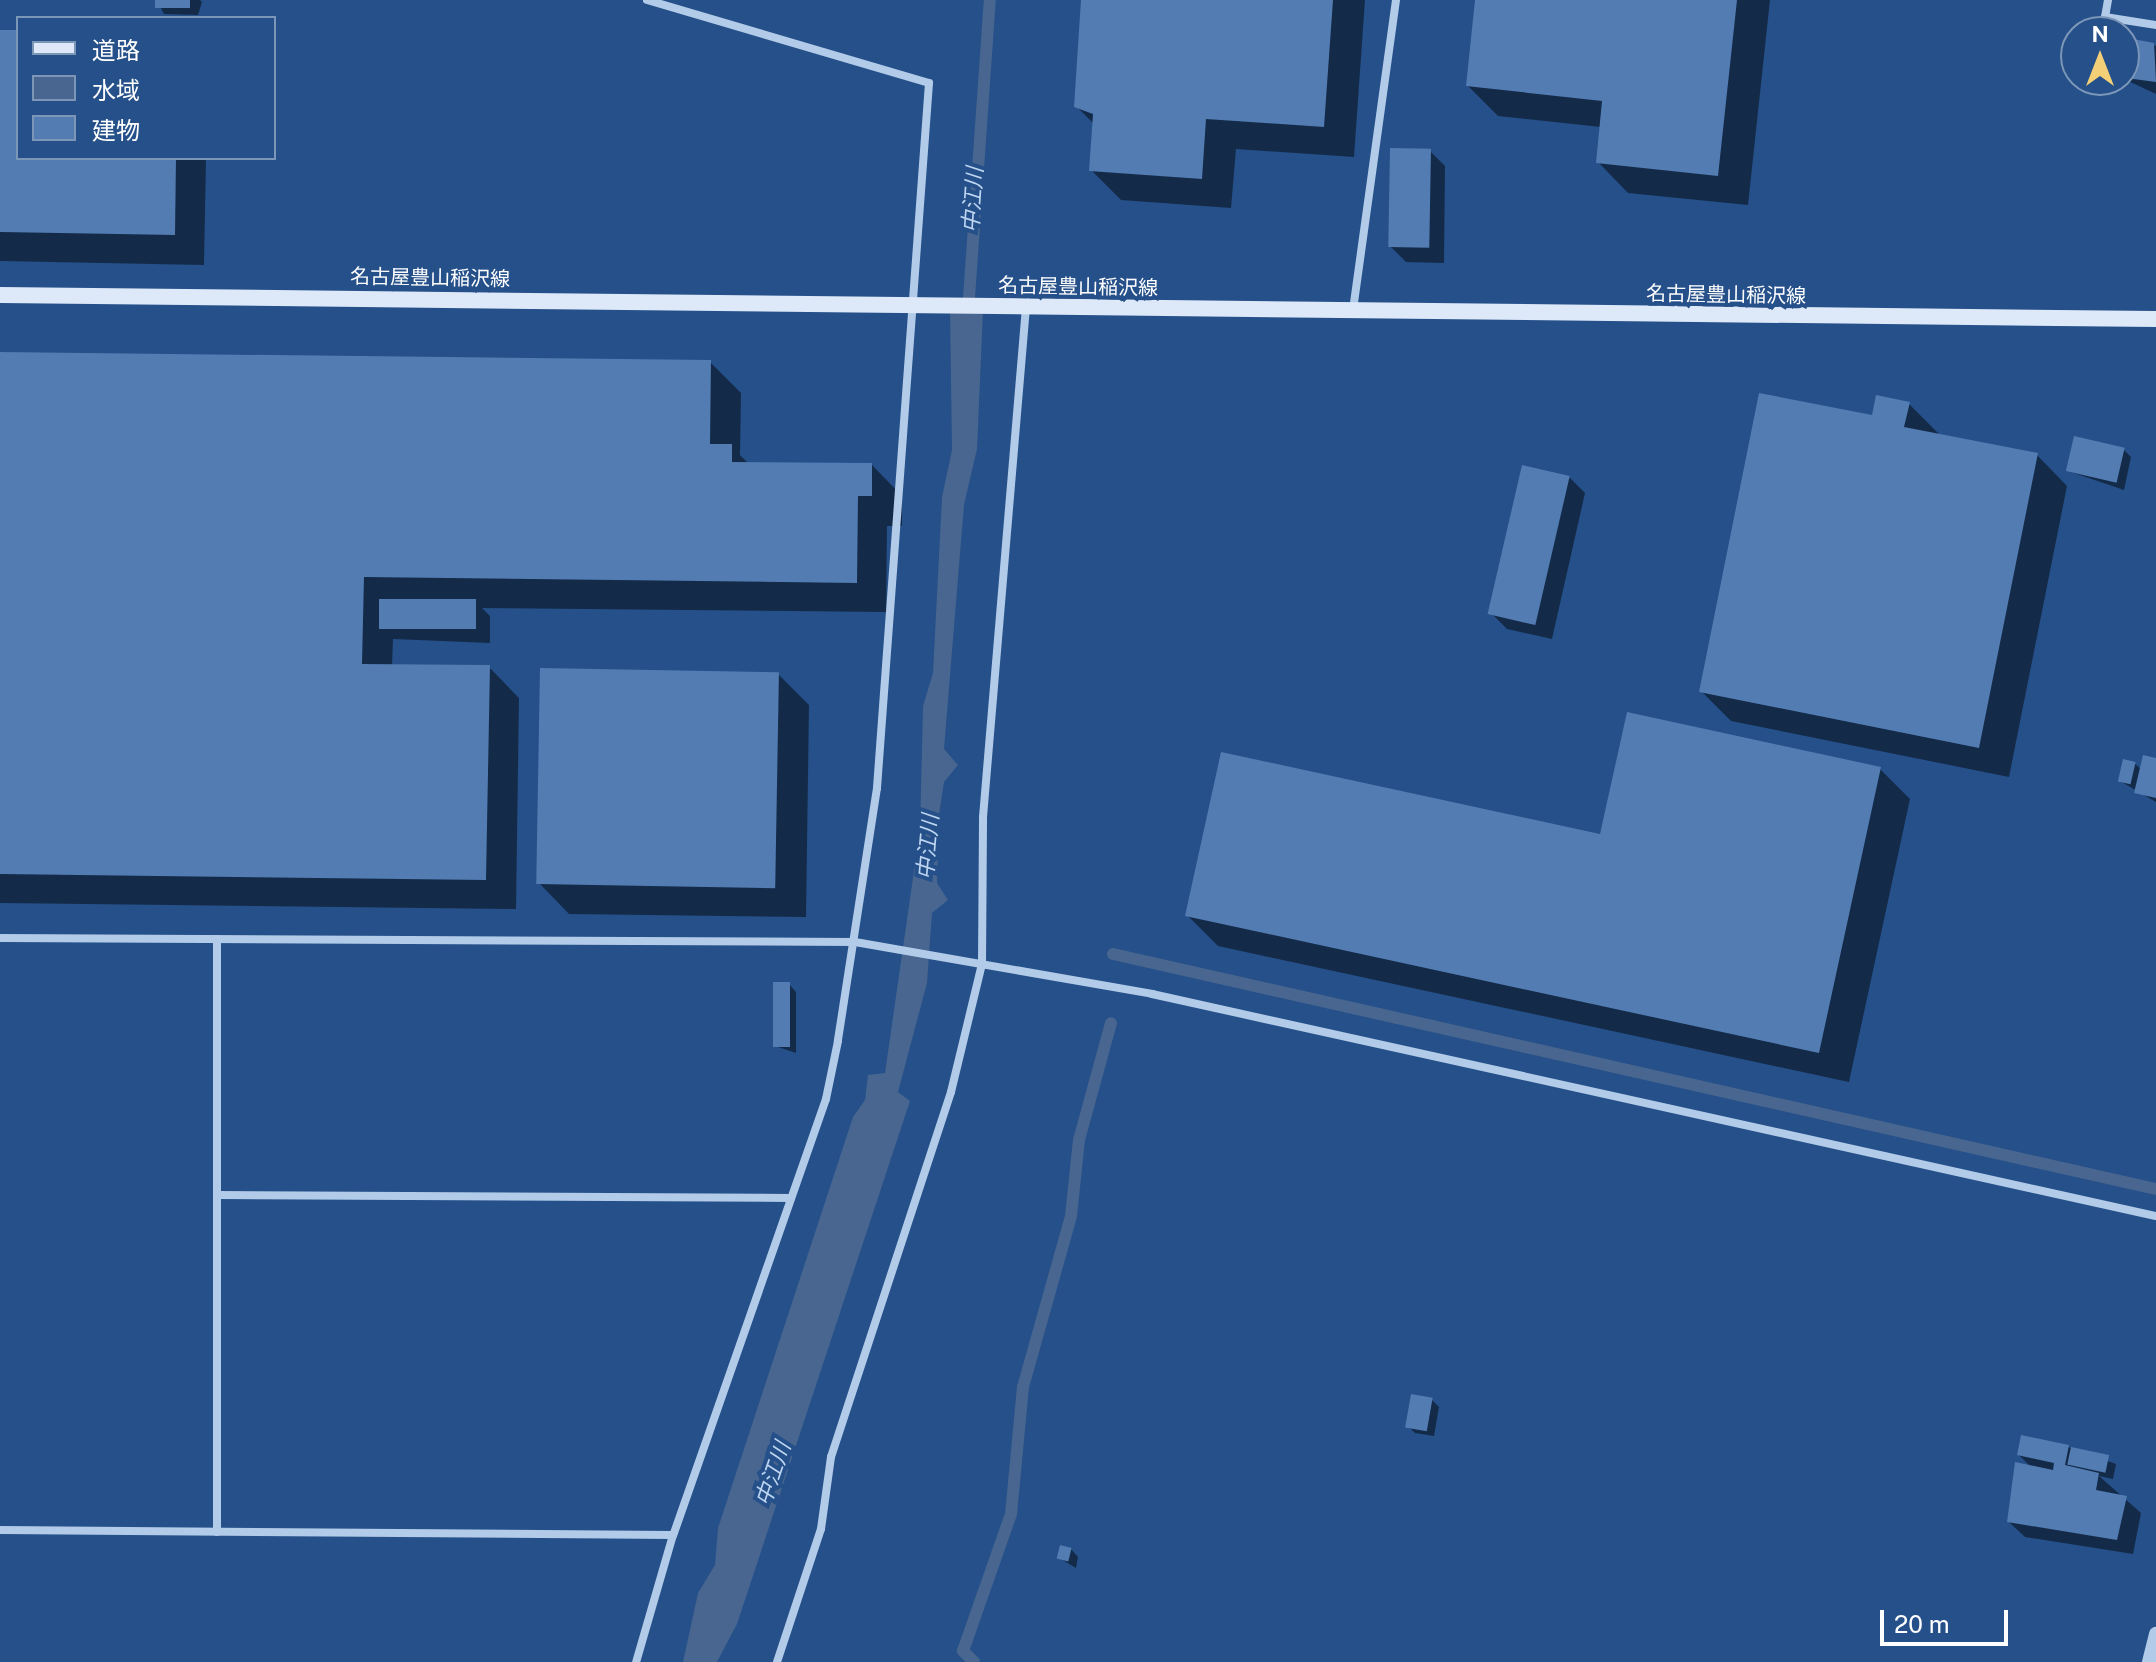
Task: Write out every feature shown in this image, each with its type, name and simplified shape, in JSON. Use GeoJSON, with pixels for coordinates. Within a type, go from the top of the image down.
{"type":"FeatureCollection","features":[{"type":"Feature","properties":{"kind":"main road","name":"名古屋豊山稲沢線"},"geometry":{"type":"LineString","coordinates":[[0,295],[2156,319]]}},
{"type":"Feature","properties":{"kind":"street"},"geometry":{"type":"LineString","coordinates":[[636,1662],[673,1535],[826,1099],[877,788],[929,83],[647,0]]}},
{"type":"Feature","properties":{"kind":"street"},"geometry":{"type":"LineString","coordinates":[[1353,311],[1396,0]]}},
{"type":"Feature","properties":{"kind":"street"},"geometry":{"type":"LineString","coordinates":[[2108,0],[2105,17],[2156,25]]}},
{"type":"Feature","properties":{"kind":"street"},"geometry":{"type":"LineString","coordinates":[[777,1662],[821,1529],[831,1457],[951,1092],[982,964],[983,817],[1022,306]]}},
{"type":"Feature","properties":{"kind":"street"},"geometry":{"type":"LineString","coordinates":[[0,938],[852,942],[1152,994],[2156,1216]]}},
{"type":"Feature","properties":{"kind":"street"},"geometry":{"type":"LineString","coordinates":[[217,939],[217,1532]]}},
{"type":"Feature","properties":{"kind":"street"},"geometry":{"type":"LineString","coordinates":[[217,1195],[791,1198]]}},
{"type":"Feature","properties":{"kind":"street"},"geometry":{"type":"LineString","coordinates":[[0,1530],[673,1535]]}},
{"type":"Feature","properties":{"kind":"street"},"geometry":{"type":"LineString","coordinates":[[2149,1662],[2156,1634]]}},
{"type":"Feature","properties":{"kind":"water"},"geometry":{"type":"Polygon","coordinates":[[[950,310],[983,312],[977,449],[964,505],[944,749],[958,765],[944,782],[939,815],[937,883],[948,900],[932,913],[927,983],[898,1092],[910,1101],[737,1624],[717,1662],[683,1662],[698,1593],[715,1565],[718,1528],[853,1117],[865,1100],[868,1075],[885,1073],[920,829],[923,706],[933,673],[942,497],[952,450],[950,310]]]}},
{"type":"Feature","properties":{"kind":"building"},"geometry":{"type":"Polygon","coordinates":[[[155,0],[190,0],[190,8],[155,8],[155,0]]]}},
{"type":"Feature","properties":{"kind":"building"},"geometry":{"type":"Polygon","coordinates":[[[1081,0],[1333,0],[1324,127],[1206,119],[1202,179],[1089,171],[1093,114],[1074,107],[1081,0]]]}},
{"type":"Feature","properties":{"kind":"building"},"geometry":{"type":"Polygon","coordinates":[[[1475,0],[1737,0],[1718,176],[1596,163],[1602,101],[1466,86],[1475,0]]]}},
{"type":"Feature","properties":{"kind":"building"},"geometry":{"type":"Polygon","coordinates":[[[0,30],[16,30],[16,160],[176,160],[175,235],[0,232],[0,30]]]}},
{"type":"Feature","properties":{"kind":"building"},"geometry":{"type":"Polygon","coordinates":[[[2140,40],[2154,43],[2156,82],[2140,80],[2140,40]]]}},
{"type":"Feature","properties":{"kind":"building"},"geometry":{"type":"Polygon","coordinates":[[[1390,148],[1431,149],[1429,248],[1388,247],[1390,148]]]}},
{"type":"Feature","properties":{"kind":"building"},"geometry":{"type":"Polygon","coordinates":[[[0,352],[711,360],[710,444],[732,444],[732,462],[872,463],[872,496],[858,496],[857,583],[364,577],[362,664],[490,665],[486,880],[0,874],[0,352]]]}},
{"type":"Feature","properties":{"kind":"building"},"geometry":{"type":"Polygon","coordinates":[[[1759,393],[1872,415],[1876,395],[1910,402],[1904,427],[2038,453],[1979,748],[1699,692],[1759,393]]]}},
{"type":"Feature","properties":{"kind":"building"},"geometry":{"type":"Polygon","coordinates":[[[2074,436],[2125,448],[2117,483],[2066,471],[2074,436]]]}},
{"type":"Feature","properties":{"kind":"building"},"geometry":{"type":"Polygon","coordinates":[[[1522,465],[1570,476],[1535,625],[1488,614],[1522,465]]]}},
{"type":"Feature","properties":{"kind":"building"},"geometry":{"type":"Polygon","coordinates":[[[379,599],[476,599],[476,629],[379,629],[379,599]]]}},
{"type":"Feature","properties":{"kind":"building"},"geometry":{"type":"Polygon","coordinates":[[[540,668],[779,672],[775,888],[536,884],[540,668]]]}},
{"type":"Feature","properties":{"kind":"building"},"geometry":{"type":"Polygon","coordinates":[[[1627,712],[1881,767],[1819,1053],[1185,916],[1221,752],[1600,834],[1627,712]]]}},
{"type":"Feature","properties":{"kind":"building"},"geometry":{"type":"Polygon","coordinates":[[[2143,755],[2156,758],[2156,798],[2134,793],[2143,755]]]}},
{"type":"Feature","properties":{"kind":"building"},"geometry":{"type":"Polygon","coordinates":[[[2123,759],[2136,762],[2130,784],[2118,781],[2123,759]]]}},
{"type":"Feature","properties":{"kind":"building"},"geometry":{"type":"Polygon","coordinates":[[[773,982],[790,982],[790,1047],[773,1047],[773,982]]]}},
{"type":"Feature","properties":{"kind":"building"},"geometry":{"type":"Polygon","coordinates":[[[1411,1394],[1433,1398],[1427,1431],[1405,1427],[1411,1394]]]}},
{"type":"Feature","properties":{"kind":"building"},"geometry":{"type":"Polygon","coordinates":[[[2021,1435],[2069,1445],[2065,1465],[2099,1473],[2096,1490],[2127,1496],[2117,1540],[2007,1522],[2015,1462],[2053,1470],[2054,1463],[2017,1455],[2021,1435]]]}},
{"type":"Feature","properties":{"kind":"building"},"geometry":{"type":"Polygon","coordinates":[[[2071,1447],[2109,1455],[2105,1473],[2067,1465],[2071,1447]]]}},
{"type":"Feature","properties":{"kind":"building"},"geometry":{"type":"Polygon","coordinates":[[[1060,1545],[1072,1548],[1068,1561],[1057,1559],[1060,1545]]]}},
{"type":"Feature","properties":{"kind":"waterway","name":"中江川"},"geometry":{"type":"LineString","coordinates":[[968,312],[990,0]]}},
{"type":"Feature","properties":{"kind":"waterway"},"geometry":{"type":"LineString","coordinates":[[1113,954],[2156,1189]]}},
{"type":"Feature","properties":{"kind":"waterway"},"geometry":{"type":"LineString","coordinates":[[974,1662],[963,1651],[1011,1514],[1023,1387],[1071,1216],[1079,1140],[1111,1023]]}}]}
